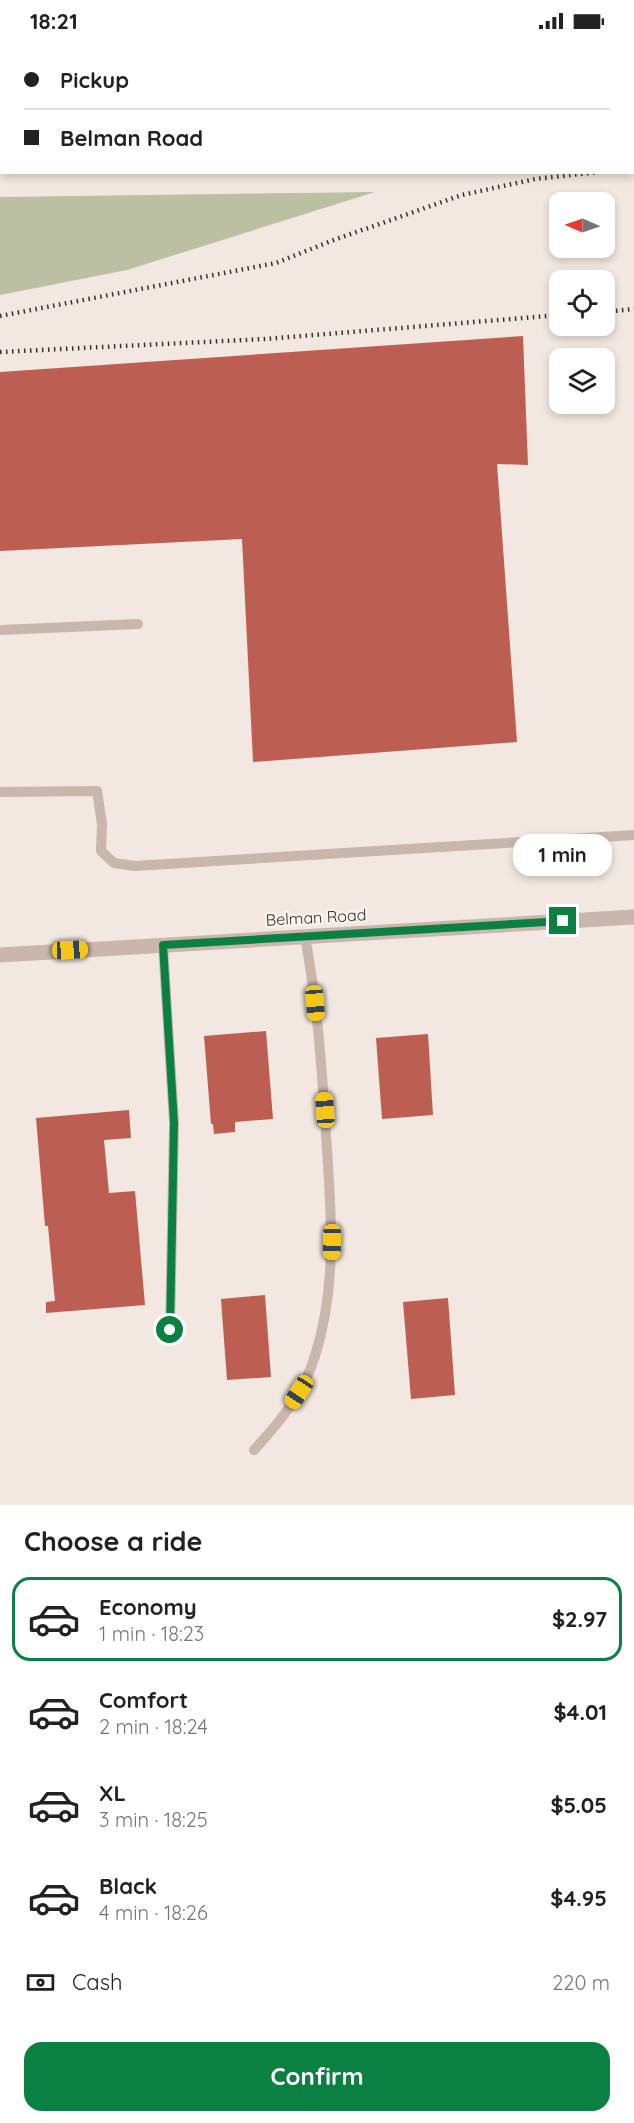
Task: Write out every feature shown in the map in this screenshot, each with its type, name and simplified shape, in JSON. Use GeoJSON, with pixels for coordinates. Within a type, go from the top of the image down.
{"type":"FeatureCollection","features":[{"type":"Feature","properties":{"kind":"street","name":"Belman Road"},"geometry":{"type":"LineString","coordinates":[[0,955],[634,917]]}},
{"type":"Feature","properties":{"kind":"lane"},"geometry":{"type":"LineString","coordinates":[[0,630],[138,624]]}},
{"type":"Feature","properties":{"kind":"lane"},"geometry":{"type":"LineString","coordinates":[[0,792],[97,791],[102,824],[101,851],[114,863],[135,866],[634,835]]}},
{"type":"Feature","properties":{"kind":"lane"},"geometry":{"type":"LineString","coordinates":[[254,1450],[284,1415],[299,1392],[315,1358],[325,1323],[331,1274],[332,1226],[323,1087],[313,982],[304,936]]}},
{"type":"Feature","properties":{"kind":"lane"},"geometry":{"type":"LineString","coordinates":[[163,945],[174,1123],[170,1330]]}},
{"type":"Feature","properties":{"kind":"green space"},"geometry":{"type":"Polygon","coordinates":[[[375,192],[127,270],[0,295],[0,197],[375,192]]]}},
{"type":"Feature","properties":{"kind":"building"},"geometry":{"type":"Polygon","coordinates":[[[523,336],[528,465],[497,464],[517,742],[253,762],[242,539],[0,551],[0,372],[523,336]]]}},
{"type":"Feature","properties":{"kind":"building"},"geometry":{"type":"Polygon","coordinates":[[[266,1031],[273,1119],[235,1122],[235,1132],[214,1134],[213,1124],[211,1124],[204,1036],[266,1031]]]}},
{"type":"Feature","properties":{"kind":"building"},"geometry":{"type":"Polygon","coordinates":[[[428,1034],[433,1115],[382,1119],[376,1038],[428,1034]]]}},
{"type":"Feature","properties":{"kind":"building"},"geometry":{"type":"Polygon","coordinates":[[[129,1110],[131,1138],[104,1140],[109,1193],[135,1191],[145,1305],[46,1313],[46,1302],[55,1301],[48,1226],[45,1226],[36,1118],[129,1110]]]}},
{"type":"Feature","properties":{"kind":"building"},"geometry":{"type":"Polygon","coordinates":[[[265,1295],[271,1377],[227,1380],[221,1299],[265,1295]]]}},
{"type":"Feature","properties":{"kind":"building"},"geometry":{"type":"Polygon","coordinates":[[[448,1298],[455,1395],[411,1399],[403,1302],[448,1298]]]}},
{"type":"Feature","properties":{"kind":"railway"},"geometry":{"type":"LineString","coordinates":[[0,316],[276,263],[462,195],[535,179],[581,174]]}},
{"type":"Feature","properties":{"kind":"railway"},"geometry":{"type":"LineString","coordinates":[[615,311],[634,309]]}},
{"type":"Feature","properties":{"kind":"railway"},"geometry":{"type":"LineString","coordinates":[[0,352],[265,339],[549,316]]}},
{"type":"Feature","properties":{"kind":"route"},"geometry":{"type":"LineString","coordinates":[[170,1330],[174,1123],[163,945],[563,921]]}}]}
